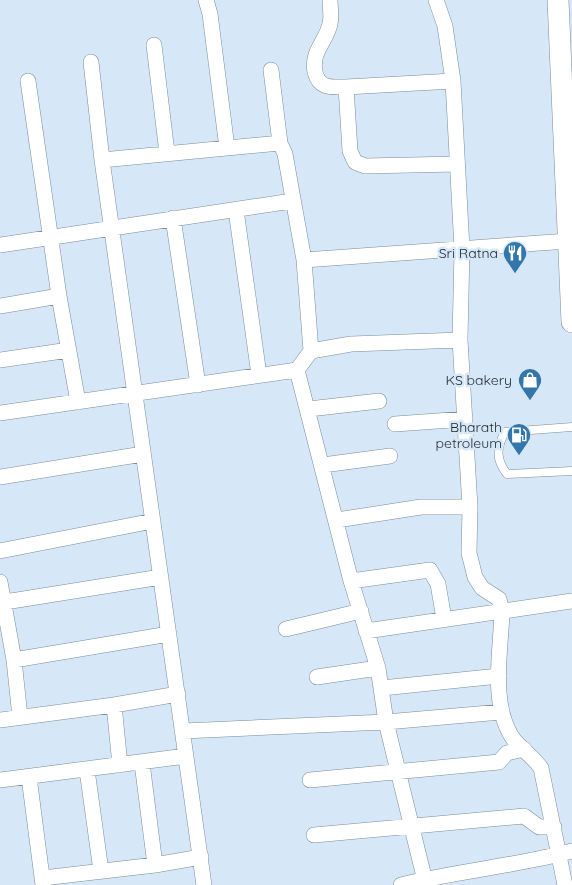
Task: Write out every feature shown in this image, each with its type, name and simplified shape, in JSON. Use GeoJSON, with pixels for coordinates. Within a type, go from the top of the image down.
{"type":"FeatureCollection","features":[{"type":"Feature","properties":{"kind":"street"},"geometry":{"type":"LineString","coordinates":[[206,0],[210,14],[227,148]]}},
{"type":"Feature","properties":{"kind":"street"},"geometry":{"type":"LineString","coordinates":[[330,0],[330,25],[315,54],[314,63],[317,79],[321,85],[326,87],[346,87],[453,81]]}},
{"type":"Feature","properties":{"kind":"street"},"geometry":{"type":"LineString","coordinates":[[436,0],[445,26],[453,81],[462,249],[460,340],[470,507],[469,553],[475,577],[482,588],[499,599],[502,611],[499,676],[501,712],[513,738],[541,768],[554,827],[565,853],[565,885]]}},
{"type":"Feature","properties":{"kind":"street"},"geometry":{"type":"LineString","coordinates":[[563,5],[568,241],[572,322]]}},
{"type":"Feature","properties":{"kind":"street"},"geometry":{"type":"LineString","coordinates":[[154,45],[167,153]]}},
{"type":"Feature","properties":{"kind":"street"},"geometry":{"type":"LineString","coordinates":[[91,62],[111,227],[204,885]]}},
{"type":"Feature","properties":{"kind":"street"},"geometry":{"type":"LineString","coordinates":[[0,413],[298,370],[311,351],[304,260],[285,154],[280,143],[271,70]]}},
{"type":"Feature","properties":{"kind":"street"},"geometry":{"type":"LineString","coordinates":[[28,81],[59,296],[78,402]]}},
{"type":"Feature","properties":{"kind":"street"},"geometry":{"type":"LineString","coordinates":[[346,87],[350,151],[355,162],[365,166],[457,164]]}},
{"type":"Feature","properties":{"kind":"street"},"geometry":{"type":"LineString","coordinates":[[102,160],[280,143]]}},
{"type":"Feature","properties":{"kind":"street"},"geometry":{"type":"LineString","coordinates":[[0,244],[292,201]]}},
{"type":"Feature","properties":{"kind":"street"},"geometry":{"type":"LineString","coordinates":[[236,210],[259,375]]}},
{"type":"Feature","properties":{"kind":"street"},"geometry":{"type":"LineString","coordinates":[[173,218],[198,385]]}},
{"type":"Feature","properties":{"kind":"street"},"geometry":{"type":"LineString","coordinates":[[304,260],[568,241]]}},
{"type":"Feature","properties":{"kind":"street"},"geometry":{"type":"LineString","coordinates":[[0,306],[59,296]]}},
{"type":"Feature","properties":{"kind":"street"},"geometry":{"type":"LineString","coordinates":[[311,351],[351,344],[460,340]]}},
{"type":"Feature","properties":{"kind":"street"},"geometry":{"type":"LineString","coordinates":[[0,360],[69,350]]}},
{"type":"Feature","properties":{"kind":"street"},"geometry":{"type":"LineString","coordinates":[[298,370],[351,581],[378,668],[386,722],[425,882]]}},
{"type":"Feature","properties":{"kind":"street"},"geometry":{"type":"LineString","coordinates":[[309,409],[380,401]]}},
{"type":"Feature","properties":{"kind":"street"},"geometry":{"type":"LineString","coordinates":[[395,424],[465,419]]}},
{"type":"Feature","properties":{"kind":"street"},"geometry":{"type":"LineString","coordinates":[[0,477],[143,454]]}},
{"type":"Feature","properties":{"kind":"street"},"geometry":{"type":"LineString","coordinates":[[323,465],[390,456]]}},
{"type":"Feature","properties":{"kind":"street"},"geometry":{"type":"LineString","coordinates":[[337,520],[421,507],[470,507]]}},
{"type":"Feature","properties":{"kind":"street"},"geometry":{"type":"LineString","coordinates":[[0,551],[153,521]]}},
{"type":"Feature","properties":{"kind":"street"},"geometry":{"type":"LineString","coordinates":[[351,581],[430,570],[438,584],[444,619]]}},
{"type":"Feature","properties":{"kind":"street"},"geometry":{"type":"LineString","coordinates":[[5,602],[161,577]]}},
{"type":"Feature","properties":{"kind":"street"},"geometry":{"type":"LineString","coordinates":[[0,582],[14,660],[20,718]]}},
{"type":"Feature","properties":{"kind":"street"},"geometry":{"type":"LineString","coordinates":[[366,631],[572,601]]}},
{"type":"Feature","properties":{"kind":"street"},"geometry":{"type":"LineString","coordinates":[[286,630],[360,611]]}},
{"type":"Feature","properties":{"kind":"street"},"geometry":{"type":"LineString","coordinates":[[14,660],[169,634]]}},
{"type":"Feature","properties":{"kind":"street"},"geometry":{"type":"LineString","coordinates":[[317,677],[378,668]]}},
{"type":"Feature","properties":{"kind":"street"},"geometry":{"type":"LineString","coordinates":[[382,688],[499,676]]}},
{"type":"Feature","properties":{"kind":"street"},"geometry":{"type":"LineString","coordinates":[[0,720],[114,705],[178,694]]}},
{"type":"Feature","properties":{"kind":"street"},"geometry":{"type":"LineString","coordinates":[[114,705],[120,766]]}},
{"type":"Feature","properties":{"kind":"street"},"geometry":{"type":"LineString","coordinates":[[183,731],[386,722],[501,712]]}},
{"type":"Feature","properties":{"kind":"street"},"geometry":{"type":"LineString","coordinates":[[310,780],[398,770],[499,762],[507,753],[524,749]]}},
{"type":"Feature","properties":{"kind":"street"},"geometry":{"type":"LineString","coordinates":[[0,780],[186,756]]}},
{"type":"Feature","properties":{"kind":"street"},"geometry":{"type":"LineString","coordinates":[[142,763],[155,865]]}},
{"type":"Feature","properties":{"kind":"street"},"geometry":{"type":"LineString","coordinates":[[87,770],[101,871]]}},
{"type":"Feature","properties":{"kind":"street"},"geometry":{"type":"LineString","coordinates":[[29,777],[43,882],[101,871],[155,865],[200,857]]}},
{"type":"Feature","properties":{"kind":"street"},"geometry":{"type":"LineString","coordinates":[[314,836],[410,825],[524,816],[539,828],[554,827]]}},
{"type":"Feature","properties":{"kind":"street"},"geometry":{"type":"LineString","coordinates":[[401,885],[541,860],[565,853]]}},
{"type":"Feature","properties":{"kind":"lane"},"geometry":{"type":"LineString","coordinates":[[572,427],[505,432],[498,444],[498,463],[507,474],[572,471]]}},
{"type":"Feature","properties":{"kind":"place","name":"Sri Ratna"},"geometry":{"type":"Point","coordinates":[515,274]}},
{"type":"Feature","properties":{"kind":"place","name":"KS bakery"},"geometry":{"type":"Point","coordinates":[530,401]}},
{"type":"Feature","properties":{"kind":"place","name":"Bharath petroleum"},"geometry":{"type":"Point","coordinates":[519,456]}}]}
